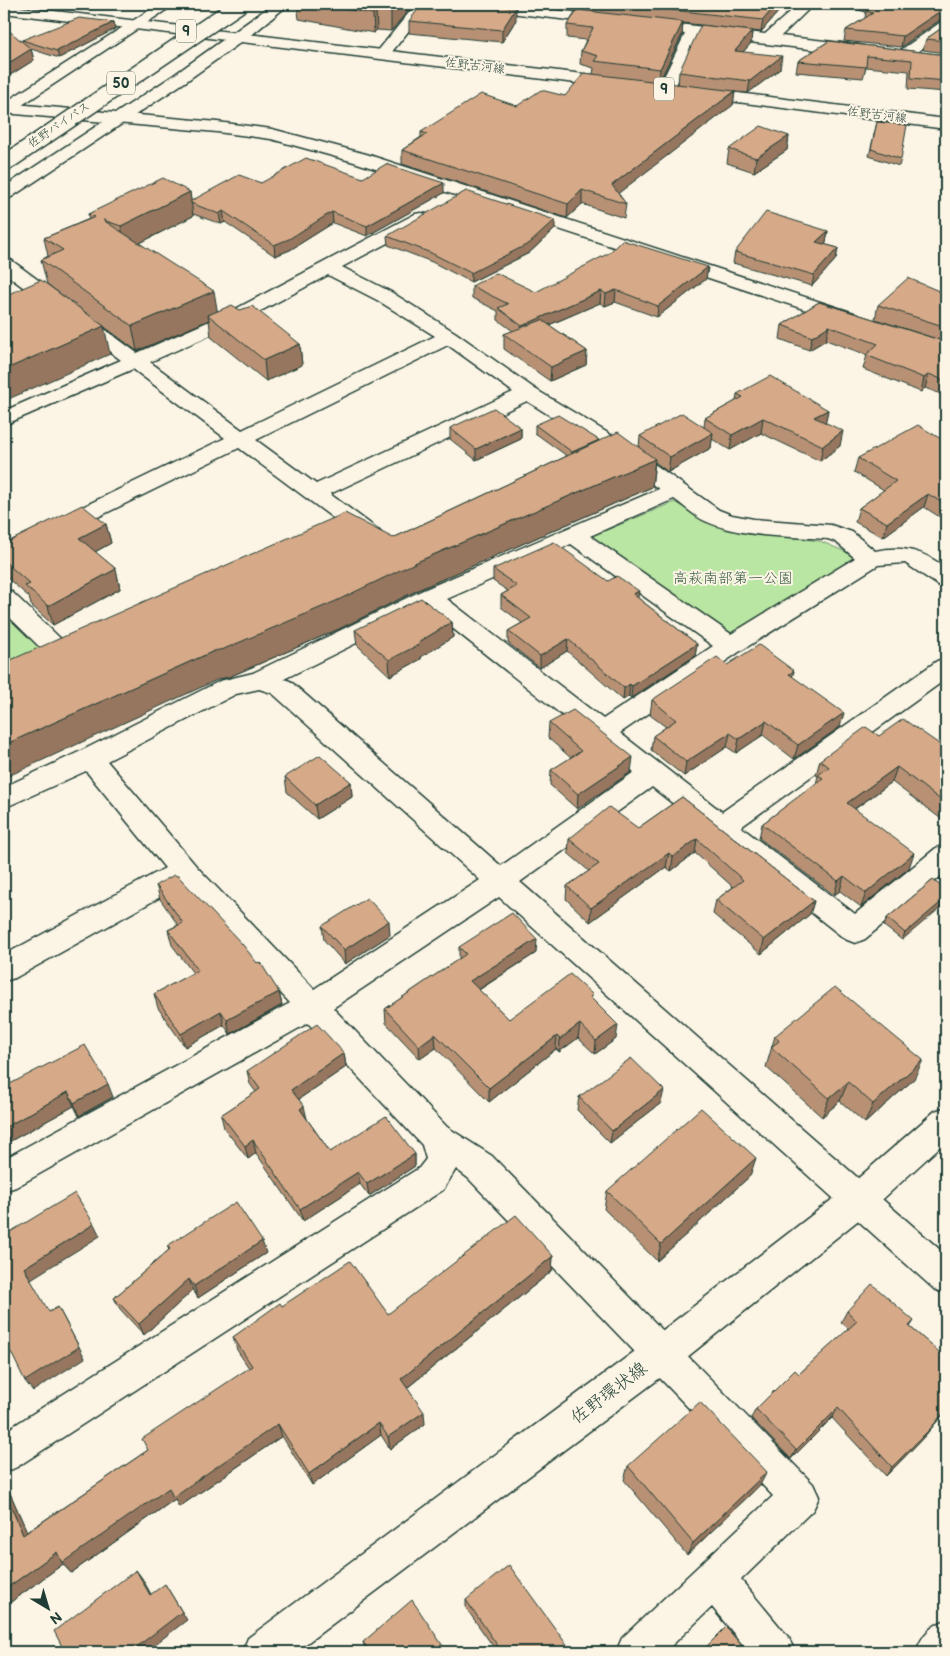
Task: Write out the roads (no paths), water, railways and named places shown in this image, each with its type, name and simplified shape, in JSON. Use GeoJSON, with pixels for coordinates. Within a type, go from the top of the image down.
{"type":"FeatureCollection","features":[{"type":"Feature","properties":{"kind":"main road"},"geometry":{"type":"LineString","coordinates":[[5,109],[168,4]]}},
{"type":"Feature","properties":{"kind":"main road","name":"佐野バイパス"},"geometry":{"type":"LineString","coordinates":[[4,164],[240,4]]}},
{"type":"Feature","properties":{"kind":"main road"},"geometry":{"type":"LineString","coordinates":[[4,194],[120,119],[282,4]]}},
{"type":"Feature","properties":{"kind":"main road"},"geometry":{"type":"LineString","coordinates":[[382,55],[422,4]]}},
{"type":"Feature","properties":{"kind":"main road"},"geometry":{"type":"LineString","coordinates":[[468,4],[516,6],[642,24],[929,58]]}},
{"type":"Feature","properties":{"kind":"main road"},"geometry":{"type":"LineString","coordinates":[[769,39],[807,4]]}},
{"type":"Feature","properties":{"kind":"main road","name":"佐野古河線"},"geometry":{"type":"LineString","coordinates":[[4,9],[946,124]]}},
{"type":"Feature","properties":{"kind":"main road"},"geometry":{"type":"LineString","coordinates":[[642,24],[654,11]]}},
{"type":"Feature","properties":{"kind":"main road"},"geometry":{"type":"LineString","coordinates":[[154,43],[192,18]]}},
{"type":"Feature","properties":{"kind":"main road"},"geometry":{"type":"LineString","coordinates":[[903,55],[946,25]]}},
{"type":"Feature","properties":{"kind":"main road"},"geometry":{"type":"LineString","coordinates":[[666,89],[694,30]]}},
{"type":"Feature","properties":{"kind":"main road","name":"佐野バイパス"},"geometry":{"type":"LineString","coordinates":[[28,127],[67,101]]}},
{"type":"Feature","properties":{"kind":"main road"},"geometry":{"type":"LineString","coordinates":[[5,109],[272,134],[360,158],[864,323]]}},
{"type":"Feature","properties":{"kind":"main road"},"geometry":{"type":"LineString","coordinates":[[4,420],[235,317],[329,268],[464,192]]}},
{"type":"Feature","properties":{"kind":"main road"},"geometry":{"type":"LineString","coordinates":[[4,264],[38,299],[136,360],[386,547]]}},
{"type":"Feature","properties":{"kind":"main road"},"geometry":{"type":"LineString","coordinates":[[329,268],[384,296],[449,337],[609,453],[675,490],[711,515],[724,522],[740,525],[831,532],[844,537],[871,560]]}},
{"type":"Feature","properties":{"kind":"main road"},"geometry":{"type":"LineString","coordinates":[[4,554],[449,337]]}},
{"type":"Feature","properties":{"kind":"main road"},"geometry":{"type":"LineString","coordinates":[[314,493],[528,393]]}},
{"type":"Feature","properties":{"kind":"main road"},"geometry":{"type":"LineString","coordinates":[[4,798],[90,758],[229,687],[260,680],[429,597],[675,490]]}},
{"type":"Feature","properties":{"kind":"main road"},"geometry":{"type":"LineString","coordinates":[[329,536],[356,524]]}},
{"type":"Feature","properties":{"kind":"main road"},"geometry":{"type":"LineString","coordinates":[[572,534],[730,646]]}},
{"type":"Feature","properties":{"kind":"main road"},"geometry":{"type":"LineString","coordinates":[[601,733],[730,646],[871,560],[895,554],[912,556],[946,580]]}},
{"type":"Feature","properties":{"kind":"main road"},"geometry":{"type":"LineString","coordinates":[[429,597],[721,828],[855,931],[946,856]]}},
{"type":"Feature","properties":{"kind":"main road"},"geometry":{"type":"LineString","coordinates":[[4,598],[61,653],[106,633]]}},
{"type":"Feature","properties":{"kind":"main road"},"geometry":{"type":"LineString","coordinates":[[721,828],[946,667]]}},
{"type":"Feature","properties":{"kind":"main road"},"geometry":{"type":"LineString","coordinates":[[260,680],[281,687],[300,702],[946,1277]]}},
{"type":"Feature","properties":{"kind":"main road"},"geometry":{"type":"LineString","coordinates":[[90,758],[183,871],[436,1137],[480,1167],[663,1353],[800,1497],[636,1652]]}},
{"type":"Feature","properties":{"kind":"main road"},"geometry":{"type":"LineString","coordinates":[[4,1176],[312,1006],[501,881],[652,773]]}},
{"type":"Feature","properties":{"kind":"main road"},"geometry":{"type":"LineString","coordinates":[[4,969],[183,871]]}},
{"type":"Feature","properties":{"kind":"main road","name":"佐野環状線"},"geometry":{"type":"LineString","coordinates":[[262,1652],[663,1353],[859,1198],[946,1121]]}},
{"type":"Feature","properties":{"kind":"main road"},"geometry":{"type":"LineString","coordinates":[[4,1454],[431,1179],[443,1161],[436,1137]]}},
{"type":"Feature","properties":{"kind":"main road"},"geometry":{"type":"LineString","coordinates":[[714,1578],[775,1652]]}},
{"type":"Feature","properties":{"kind":"main road"},"geometry":{"type":"LineString","coordinates":[[936,1652],[946,1640]]}},
{"type":"Feature","properties":{"kind":"park label","name":"高萩南部第一公園"},"geometry":{"type":"Point","coordinates":[733,578]}}]}
